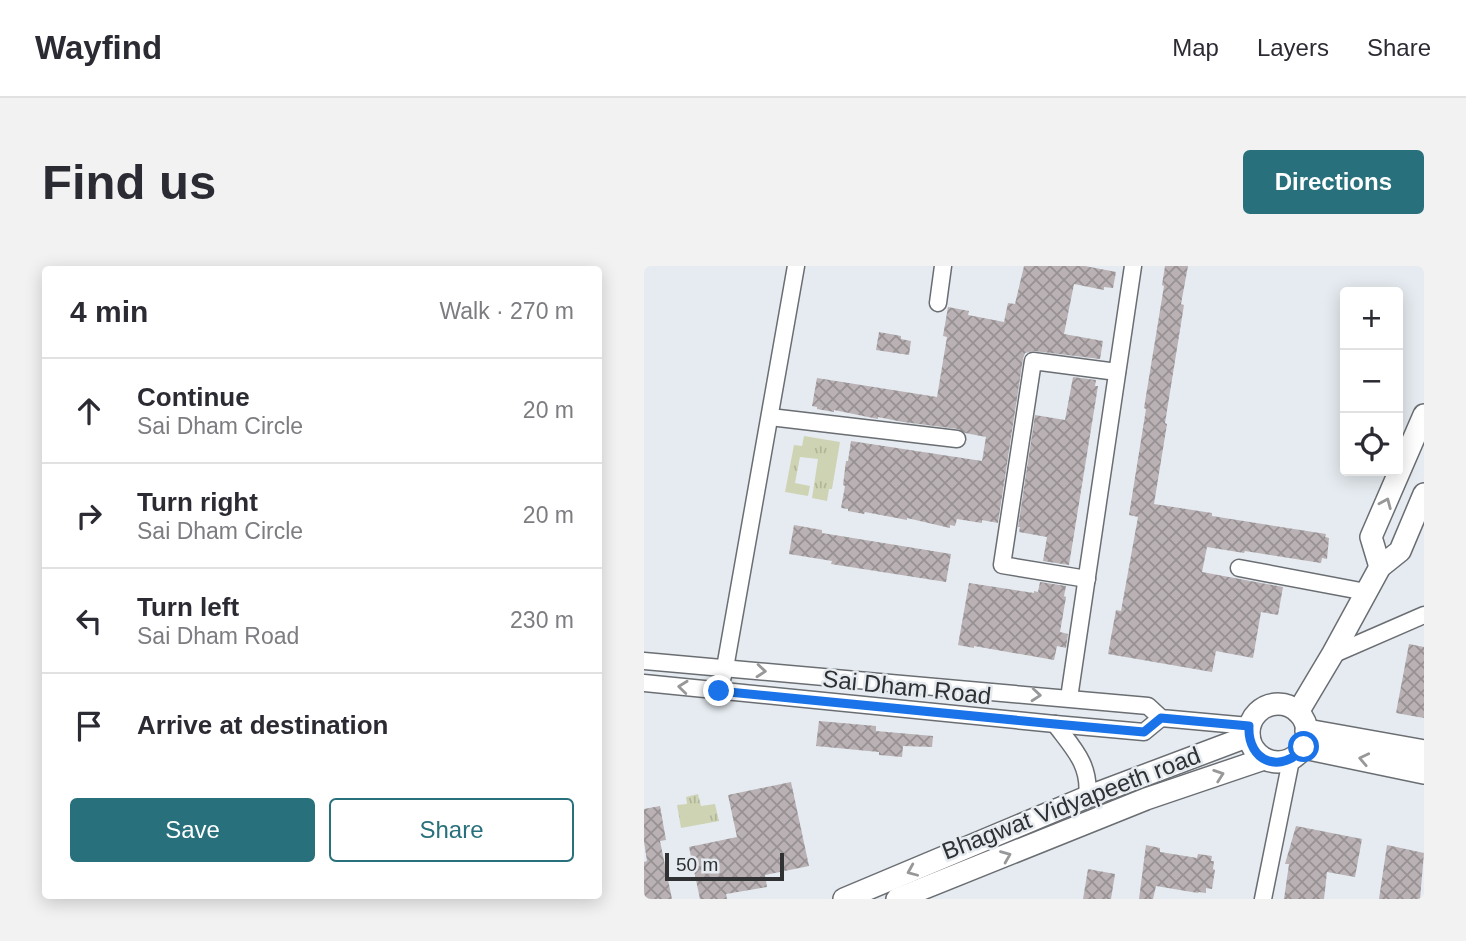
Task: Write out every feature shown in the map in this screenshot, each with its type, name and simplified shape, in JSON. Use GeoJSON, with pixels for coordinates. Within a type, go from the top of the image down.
{"type":"FeatureCollection","features":[{"type":"Feature","properties":{"kind":"main road"},"geometry":{"type":"LineString","coordinates":[[1300,737],[1424,752]]}},
{"type":"Feature","properties":{"kind":"main road"},"geometry":{"type":"LineString","coordinates":[[1300,737],[1424,772]]}},
{"type":"Feature","properties":{"kind":"street"},"geometry":{"type":"LineString","coordinates":[[719,691],[796,266]]}},
{"type":"Feature","properties":{"kind":"street"},"geometry":{"type":"LineString","coordinates":[[938,303],[943,266]]}},
{"type":"Feature","properties":{"kind":"street"},"geometry":{"type":"LineString","coordinates":[[1069,698],[1133,266]]}},
{"type":"Feature","properties":{"kind":"street"},"geometry":{"type":"LineString","coordinates":[[1087,579],[1002,565],[1033,361],[1117,372]]}},
{"type":"Feature","properties":{"kind":"street"},"geometry":{"type":"LineString","coordinates":[[1380,567],[1371,537],[1424,415]]}},
{"type":"Feature","properties":{"kind":"street"},"geometry":{"type":"LineString","coordinates":[[770,417],[957,439]]}},
{"type":"Feature","properties":{"kind":"street"},"geometry":{"type":"LineString","coordinates":[[1263,899],[1300,737],[1332,655],[1380,567],[1400,551],[1424,494]]}},
{"type":"Feature","properties":{"kind":"street"},"geometry":{"type":"LineString","coordinates":[[1239,568],[1366,592]]}},
{"type":"Feature","properties":{"kind":"street"},"geometry":{"type":"LineString","coordinates":[[1332,655],[1424,615]]}},
{"type":"Feature","properties":{"kind":"street","name":"Sai Dham Road"},"geometry":{"type":"LineString","coordinates":[[644,661],[1148,706],[1161,718],[1249,731]]}},
{"type":"Feature","properties":{"kind":"street","name":"Sai Dham Road"},"geometry":{"type":"LineString","coordinates":[[644,683],[1144,732],[1161,718]]}},
{"type":"Feature","properties":{"kind":"street"},"geometry":{"type":"LineString","coordinates":[[1280,704],[1290,707],[1300,737],[1282,762],[1273,762],[1256,754],[1251,746],[1249,731],[1260,710],[1280,704]]}},
{"type":"Feature","properties":{"kind":"street"},"geometry":{"type":"LineString","coordinates":[[1055,724],[1082,760],[1089,783],[1087,797]]}},
{"type":"Feature","properties":{"kind":"street"},"geometry":{"type":"LineString","coordinates":[[844,899],[1249,731]]}},
{"type":"Feature","properties":{"kind":"street","name":"Bhagwat Vidyapeeth road"},"geometry":{"type":"LineString","coordinates":[[897,899],[1146,799],[1264,759]]}},
{"type":"Feature","properties":{"kind":"green space"},"geometry":{"type":"Polygon","coordinates":[[[804,436],[840,442],[832,489],[829,489],[827,501],[812,498],[818,459],[800,457],[795,483],[810,486],[808,496],[785,492],[794,445],[802,446],[804,436]]]}},
{"type":"Feature","properties":{"kind":"green space"},"geometry":{"type":"Polygon","coordinates":[[[698,794],[701,806],[715,804],[719,821],[681,828],[677,805],[687,804],[686,797],[698,794]]]}},
{"type":"Feature","properties":{"kind":"building"},"geometry":{"type":"Polygon","coordinates":[[[1024,266],[1085,266],[1116,272],[1113,288],[1104,287],[1104,290],[1074,284],[1064,334],[1103,341],[1100,359],[1034,351],[1025,353],[998,523],[957,519],[955,526],[950,525],[950,528],[841,508],[851,441],[982,461],[986,437],[958,429],[817,409],[812,406],[817,378],[937,397],[947,337],[943,336],[948,307],[969,311],[968,315],[1004,322],[1008,303],[1015,304],[1024,266]]]}},
{"type":"Feature","properties":{"kind":"building"},"geometry":{"type":"Polygon","coordinates":[[[1165,266],[1188,266],[1154,504],[1326,534],[1325,537],[1329,538],[1327,559],[1322,558],[1321,563],[1207,547],[1202,572],[1283,587],[1278,615],[1261,612],[1253,658],[1216,651],[1212,672],[1108,654],[1116,610],[1121,611],[1138,517],[1129,515],[1165,266]]]}},
{"type":"Feature","properties":{"kind":"building"},"geometry":{"type":"Polygon","coordinates":[[[879,332],[901,336],[901,339],[911,341],[909,355],[876,350],[879,332]]]}},
{"type":"Feature","properties":{"kind":"building"},"geometry":{"type":"Polygon","coordinates":[[[1073,377],[1096,380],[1095,386],[1098,386],[1069,565],[1043,561],[1047,537],[1019,532],[1018,527],[1035,415],[1065,420],[1073,377]]]}},
{"type":"Feature","properties":{"kind":"building"},"geometry":{"type":"Polygon","coordinates":[[[794,525],[822,530],[822,533],[951,554],[946,582],[831,564],[832,561],[789,554],[794,525]]]}},
{"type":"Feature","properties":{"kind":"building"},"geometry":{"type":"Polygon","coordinates":[[[1040,582],[1066,586],[1060,632],[1068,634],[1066,648],[1057,646],[1054,660],[958,645],[969,583],[1034,593],[1038,592],[1040,582]]]}},
{"type":"Feature","properties":{"kind":"building"},"geometry":{"type":"Polygon","coordinates":[[[1409,644],[1424,647],[1424,718],[1396,713],[1409,644]]]}},
{"type":"Feature","properties":{"kind":"building"},"geometry":{"type":"Polygon","coordinates":[[[819,721],[876,726],[876,731],[933,736],[932,747],[903,746],[902,757],[816,746],[819,721]]]}},
{"type":"Feature","properties":{"kind":"building"},"geometry":{"type":"Polygon","coordinates":[[[791,782],[809,866],[765,875],[767,887],[726,894],[727,899],[700,899],[689,847],[737,837],[728,795],[791,782]]]}},
{"type":"Feature","properties":{"kind":"building"},"geometry":{"type":"Polygon","coordinates":[[[660,806],[666,840],[660,841],[672,899],[644,899],[644,862],[647,861],[644,809],[660,806]]]}},
{"type":"Feature","properties":{"kind":"building"},"geometry":{"type":"Polygon","coordinates":[[[1296,826],[1362,839],[1355,877],[1327,872],[1324,899],[1284,899],[1289,864],[1285,864],[1296,826]]]}},
{"type":"Feature","properties":{"kind":"building"},"geometry":{"type":"Polygon","coordinates":[[[1146,845],[1160,848],[1160,852],[1197,858],[1198,854],[1212,856],[1215,870],[1212,889],[1206,888],[1206,893],[1198,893],[1156,886],[1153,899],[1139,899],[1146,845]]]}},
{"type":"Feature","properties":{"kind":"building"},"geometry":{"type":"Polygon","coordinates":[[[1387,845],[1424,853],[1420,899],[1379,899],[1387,845]]]}},
{"type":"Feature","properties":{"kind":"building"},"geometry":{"type":"Polygon","coordinates":[[[1088,869],[1115,874],[1111,899],[1083,899],[1088,869]]]}},
{"type":"Feature","properties":{"kind":"route"},"geometry":{"type":"LineString","coordinates":[[719,691],[1144,732],[1161,718],[1249,726],[1251,746],[1256,754],[1273,762],[1291,760],[1304,747]]}}]}
